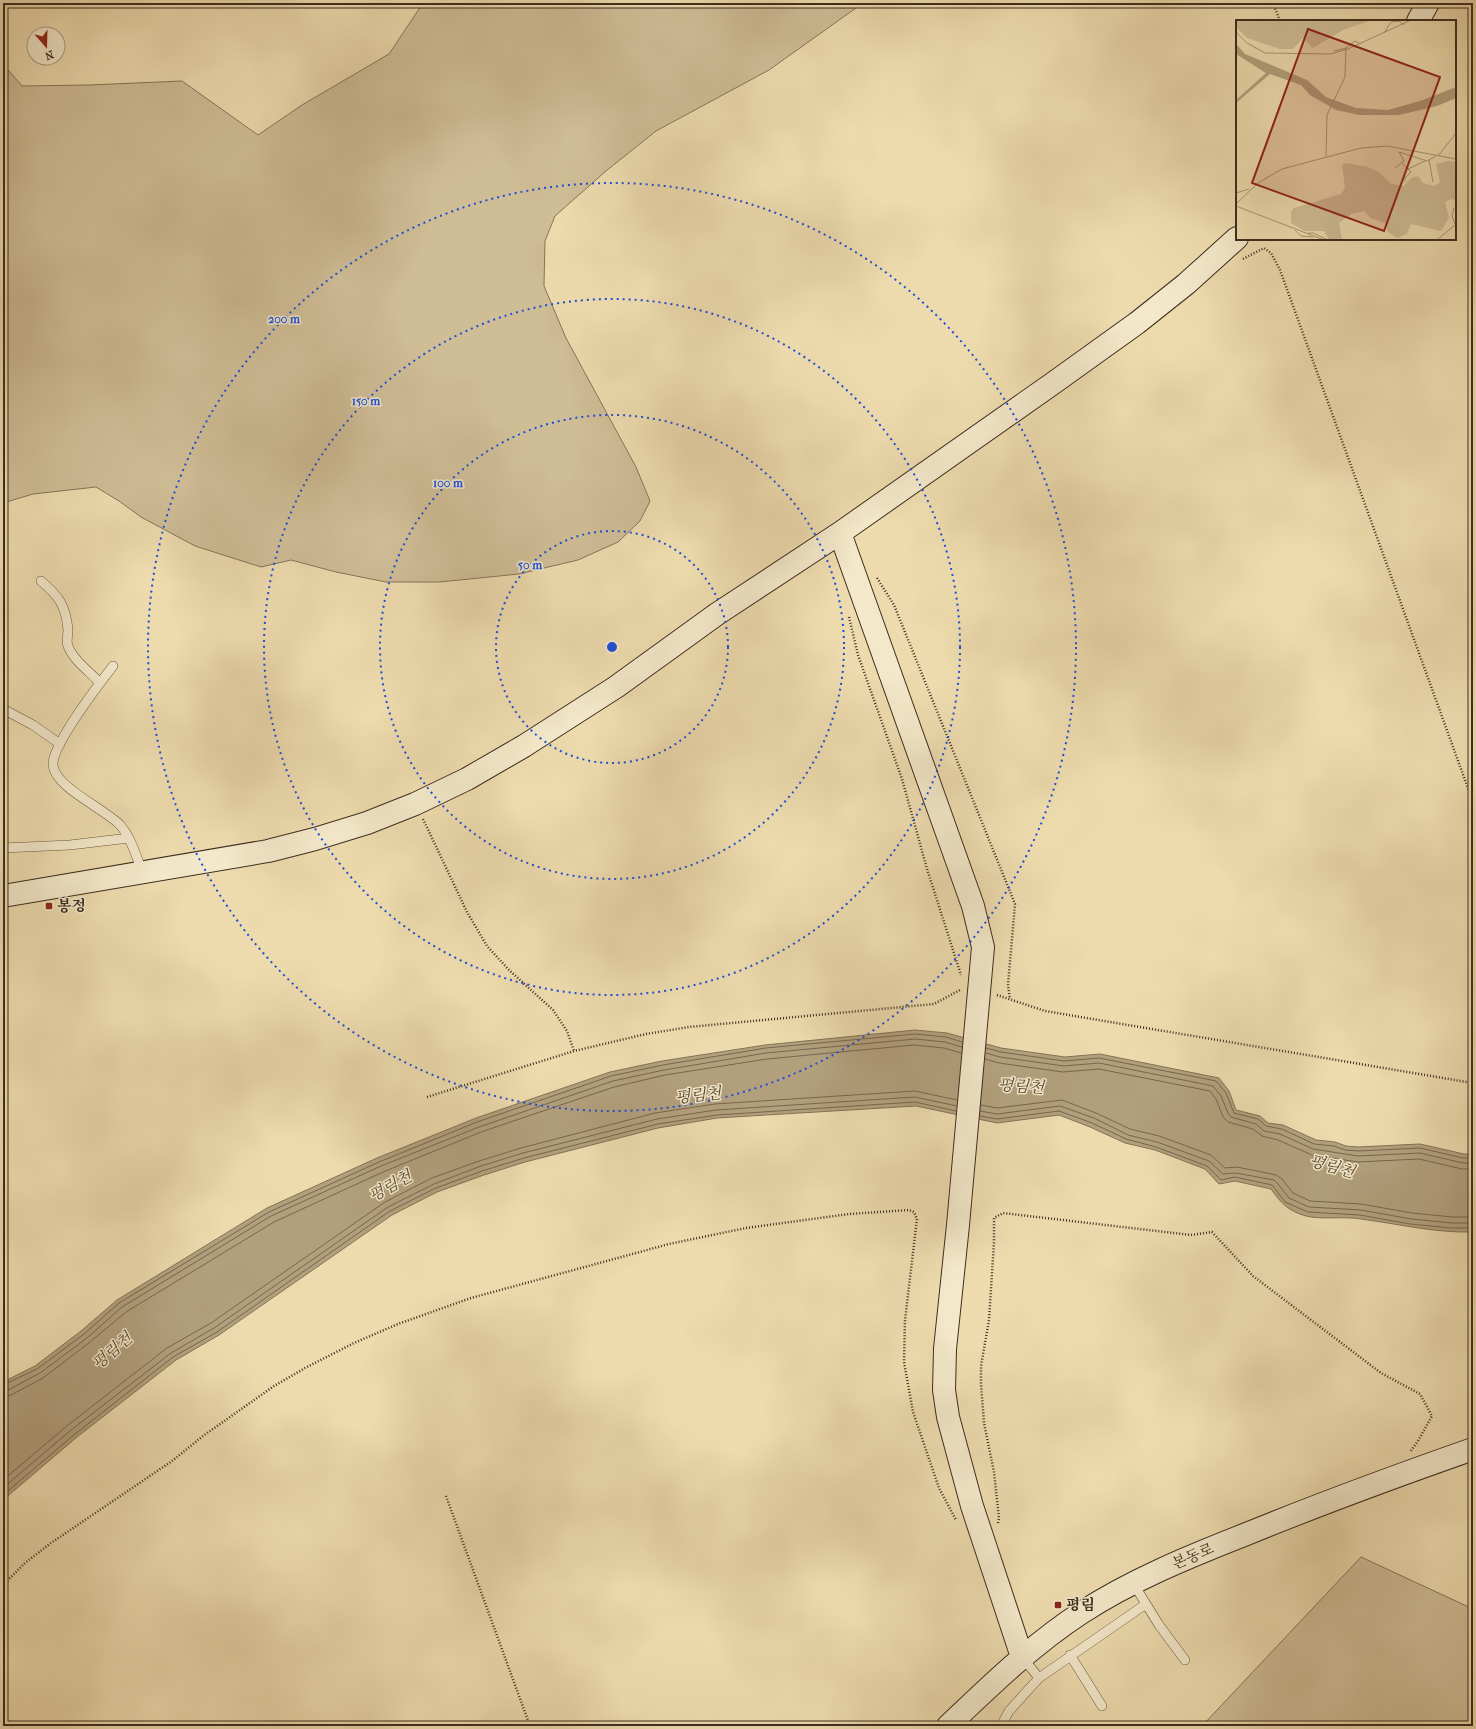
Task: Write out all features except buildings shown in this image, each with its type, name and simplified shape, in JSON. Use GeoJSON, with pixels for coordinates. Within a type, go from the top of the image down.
{"type":"FeatureCollection","features":[{"type":"Feature","properties":{"kind":"street"},"geometry":{"type":"LineString","coordinates":[[3,896],[268,851],[367,823],[415,804],[467,779],[551,729],[616,687],[717,614],[812,550],[840,533],[1137,322],[1186,284],[1236,239]]}},
{"type":"Feature","properties":{"kind":"street"},"geometry":{"type":"LineString","coordinates":[[840,533],[973,906],[984,947],[945,1349],[944,1390],[955,1447],[987,1552],[1022,1657]]}},
{"type":"Feature","properties":{"kind":"street","name":"본동로"},"geometry":{"type":"LineString","coordinates":[[948,1726],[1022,1657],[1082,1613],[1133,1583],[1193,1556],[1282,1520],[1473,1449]]}},
{"type":"Feature","properties":{"kind":"lane"},"geometry":{"type":"LineString","coordinates":[[41,581],[55,593],[63,605],[66,619],[67,644],[73,654],[100,683]]}},
{"type":"Feature","properties":{"kind":"lane"},"geometry":{"type":"LineString","coordinates":[[113,666],[77,716],[60,744],[54,755],[53,766],[56,774],[64,784],[121,826],[129,838],[143,872]]}},
{"type":"Feature","properties":{"kind":"lane"},"geometry":{"type":"LineString","coordinates":[[3,709],[33,725],[60,744]]}},
{"type":"Feature","properties":{"kind":"lane"},"geometry":{"type":"LineString","coordinates":[[3,848],[70,845],[129,838]]}},
{"type":"Feature","properties":{"kind":"lane"},"geometry":{"type":"LineString","coordinates":[[1133,1583],[1185,1660]]}},
{"type":"Feature","properties":{"kind":"lane"},"geometry":{"type":"LineString","coordinates":[[1001,1726],[1009,1711],[1040,1678],[1070,1655],[1146,1604]]}},
{"type":"Feature","properties":{"kind":"lane"},"geometry":{"type":"LineString","coordinates":[[1070,1655],[1102,1706]]}},
{"type":"Feature","properties":{"kind":"lane"},"geometry":{"type":"LineString","coordinates":[[1022,1657],[1040,1678]]}},
{"type":"Feature","properties":{"kind":"path"},"geometry":{"type":"LineString","coordinates":[[1273,3],[1280,20]]}},
{"type":"Feature","properties":{"kind":"path"},"geometry":{"type":"LineString","coordinates":[[1239,261],[1264,248],[1272,253],[1280,270],[1473,802]]}},
{"type":"Feature","properties":{"kind":"path"},"geometry":{"type":"LineString","coordinates":[[415,804],[466,912],[480,936],[496,957],[553,1010],[567,1032],[574,1051]]}},
{"type":"Feature","properties":{"kind":"path"},"geometry":{"type":"LineString","coordinates":[[427,1097],[574,1051],[646,1034],[689,1027],[934,1004],[965,987],[979,999],[1473,1083]]}},
{"type":"Feature","properties":{"kind":"path"},"geometry":{"type":"LineString","coordinates":[[3,1585],[25,1563],[52,1543],[172,1461],[203,1436],[274,1386],[347,1346],[398,1324],[471,1298],[669,1244],[787,1222],[886,1211],[910,1210],[914,1212],[917,1218],[905,1320],[904,1362],[912,1412],[948,1508],[960,1525]]}},
{"type":"Feature","properties":{"kind":"path"},"geometry":{"type":"LineString","coordinates":[[987,1552],[996,1535],[999,1518],[994,1472],[982,1402],[981,1366],[988,1320],[994,1242],[994,1218],[1003,1213],[1191,1236],[1212,1232],[1253,1276],[1381,1374],[1420,1394],[1432,1416],[1418,1441],[1401,1463],[1404,1474]]}},
{"type":"Feature","properties":{"kind":"path"},"geometry":{"type":"LineString","coordinates":[[446,1496],[530,1726]]}},
{"type":"Feature","properties":{"kind":"shaded area"},"geometry":{"type":"Polygon","coordinates":[[[423,3],[863,3],[769,70],[656,131],[606,171],[555,216],[545,241],[544,286],[566,338],[636,467],[650,501],[640,521],[618,542],[578,560],[519,574],[440,582],[386,582],[336,572],[291,560],[261,567],[195,546],[141,517],[96,487],[33,494],[3,503],[3,64],[22,86],[182,81],[258,135],[302,105],[389,54],[423,3]]]}},
{"type":"Feature","properties":{"kind":"shaded area"},"geometry":{"type":"Polygon","coordinates":[[[1361,1557],[1473,1609],[1473,1726],[1202,1726],[1361,1557]]]}},
{"type":"Feature","properties":{"kind":"water","name":"평림천"},"geometry":{"type":"Polygon","coordinates":[[[915,1030],[947,1033],[1001,1048],[1065,1057],[1100,1054],[1219,1078],[1229,1091],[1236,1110],[1260,1116],[1268,1123],[1283,1125],[1316,1140],[1358,1147],[1420,1144],[1464,1154],[1473,1154],[1473,1232],[1431,1230],[1355,1218],[1319,1218],[1306,1216],[1294,1212],[1286,1206],[1271,1189],[1235,1181],[1219,1184],[1205,1169],[1155,1150],[1125,1143],[1059,1115],[997,1123],[916,1106],[717,1118],[658,1128],[525,1162],[484,1175],[437,1192],[392,1215],[219,1335],[176,1360],[77,1437],[3,1500],[3,1382],[35,1366],[81,1331],[117,1300],[267,1208],[377,1158],[476,1118],[610,1072],[662,1061],[765,1045],[915,1030]]]}},
{"type":"Feature","properties":{"kind":"place","name":"봉정"},"geometry":{"type":"Point","coordinates":[49,906]}},
{"type":"Feature","properties":{"kind":"place","name":"평림"},"geometry":{"type":"Point","coordinates":[1058,1605]}}]}
